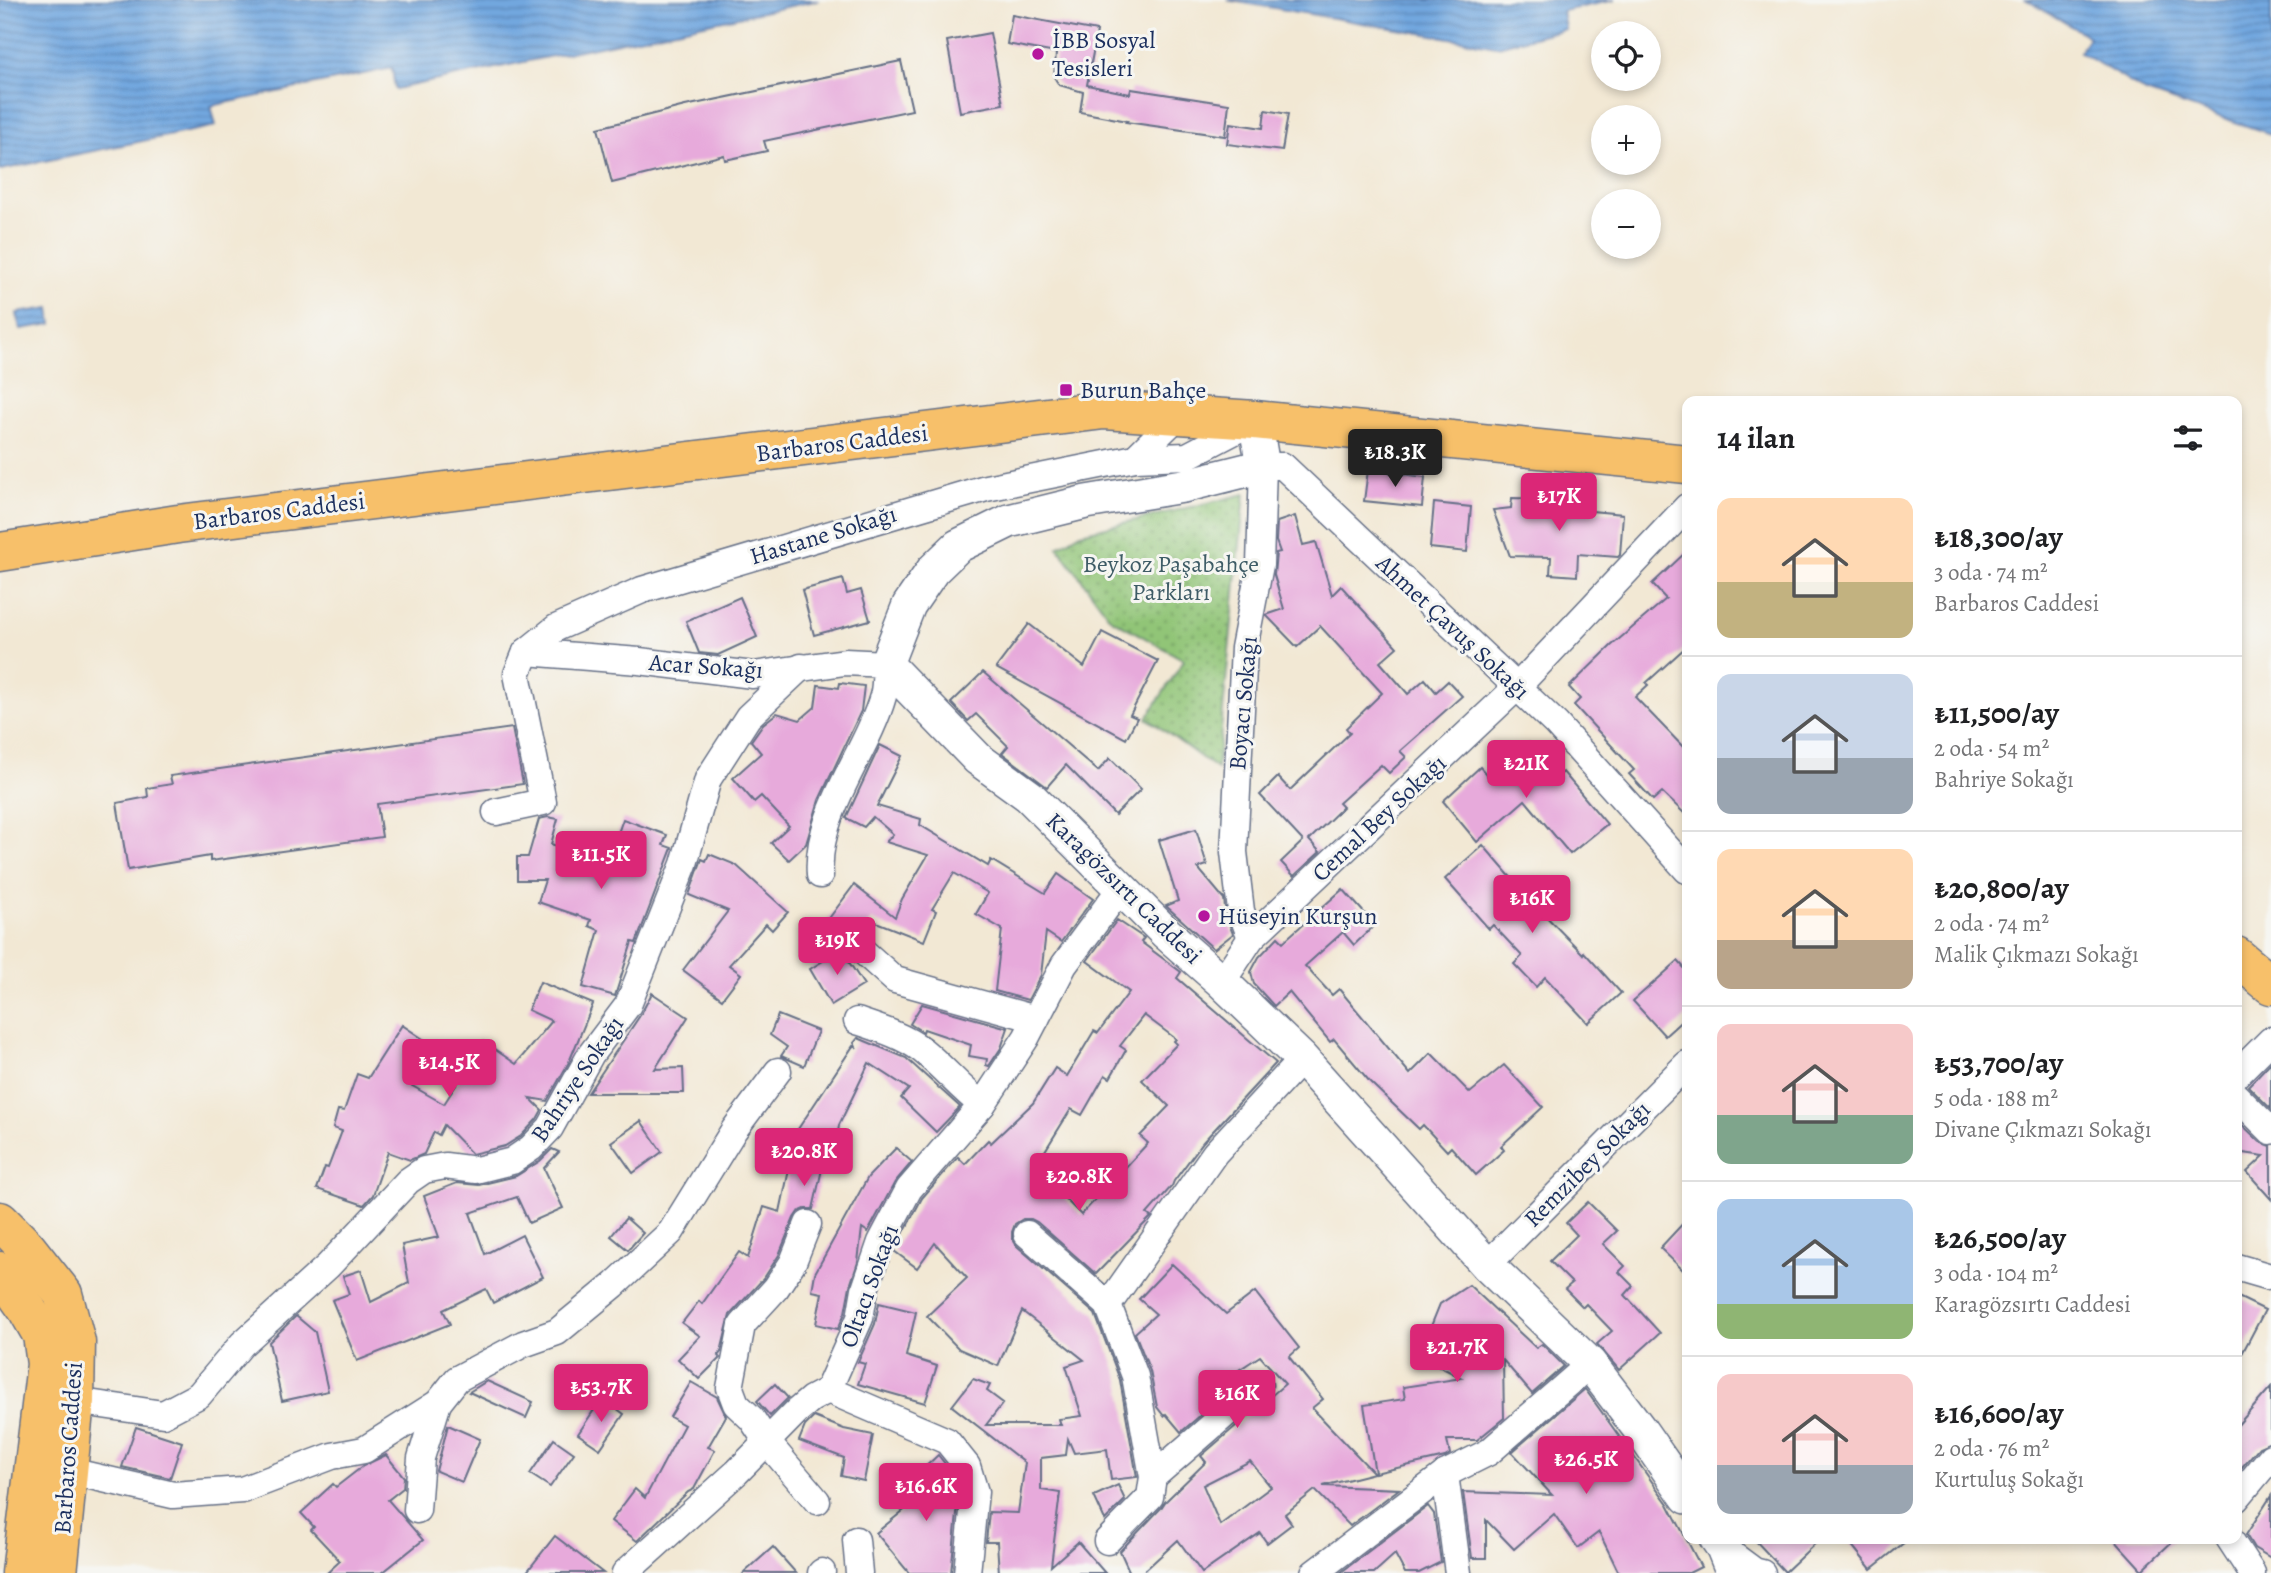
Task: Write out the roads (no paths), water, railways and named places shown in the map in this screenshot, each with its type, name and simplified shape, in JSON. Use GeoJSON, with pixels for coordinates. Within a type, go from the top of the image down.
{"type":"FeatureCollection","features":[{"type":"Feature","properties":{"kind":"main road","name":"Barbaros Caddesi"},"geometry":{"type":"LineString","coordinates":[[0,552],[178,524],[1104,411],[1255,420],[1682,463]]}},
{"type":"Feature","properties":{"kind":"main road"},"geometry":{"type":"LineString","coordinates":[[2242,961],[2271,985]]}},
{"type":"Feature","properties":{"kind":"main road","name":"Barbaros Caddesi"},"geometry":{"type":"LineString","coordinates":[[0,1221],[26,1247],[63,1294],[76,1342],[75,1401],[58,1573]]}},
{"type":"Feature","properties":{"kind":"main road","name":"Barbaros Caddesi"},"geometry":{"type":"LineString","coordinates":[[0,1271],[27,1309],[41,1335],[46,1364],[21,1573]]}},
{"type":"Feature","properties":{"kind":"street"},"geometry":{"type":"LineString","coordinates":[[1135,458],[1179,415]]}},
{"type":"Feature","properties":{"kind":"street","name":"Hastane Sokağı"},"geometry":{"type":"LineString","coordinates":[[526,652],[556,628],[642,590],[986,488],[1135,458],[1187,456],[1255,420]]}},
{"type":"Feature","properties":{"kind":"street"},"geometry":{"type":"LineString","coordinates":[[820,875],[819,865],[826,825],[884,695],[886,664],[909,605],[933,570],[958,546],[1009,521],[1086,502],[1183,486],[1263,466],[1255,420]]}},
{"type":"Feature","properties":{"kind":"street","name":"Ahmet Çavuş Sokağı"},"geometry":{"type":"LineString","coordinates":[[1263,466],[1283,466],[1556,724],[1682,864]]}},
{"type":"Feature","properties":{"kind":"street","name":"Boyacı Sokağı"},"geometry":{"type":"LineString","coordinates":[[1251,938],[1241,911],[1234,852],[1244,648],[1260,565],[1263,466]]}},
{"type":"Feature","properties":{"kind":"street","name":"Cemal Bey Sokağı"},"geometry":{"type":"LineString","coordinates":[[1222,982],[1251,938],[1517,687],[1682,512]]}},
{"type":"Feature","properties":{"kind":"street"},"geometry":{"type":"LineString","coordinates":[[496,812],[543,802],[517,674],[526,652]]}},
{"type":"Feature","properties":{"kind":"street","name":"Acar Sokağı"},"geometry":{"type":"LineString","coordinates":[[526,652],[639,661],[753,675],[845,662],[886,664]]}},
{"type":"Feature","properties":{"kind":"street","name":"Karagözsırtı Caddesi"},"geometry":{"type":"LineString","coordinates":[[886,664],[978,759],[1029,796],[1166,933],[1222,982],[1302,1059],[1487,1265],[1590,1364],[1641,1430],[1682,1490]]}},
{"type":"Feature","properties":{"kind":"street","name":"Bahriye Sokağı"},"geometry":{"type":"LineString","coordinates":[[75,1401],[163,1414],[199,1395],[242,1345],[328,1266],[408,1181],[424,1170],[445,1166],[475,1170],[512,1161],[531,1148],[550,1128],[591,1054],[628,1005],[684,864],[708,779],[748,717],[801,667]]}},
{"type":"Feature","properties":{"kind":"street","name":"Oltacı Sokağı"},"geometry":{"type":"LineString","coordinates":[[828,1390],[860,1318],[865,1289],[881,1242],[909,1189],[982,1105],[1010,1066],[1064,965],[1121,888]]}},
{"type":"Feature","properties":{"kind":"street"},"geometry":{"type":"LineString","coordinates":[[856,945],[895,980],[1036,1019]]}},
{"type":"Feature","properties":{"kind":"street"},"geometry":{"type":"LineString","coordinates":[[857,1021],[920,1049],[982,1105]]}},
{"type":"Feature","properties":{"kind":"street"},"geometry":{"type":"LineString","coordinates":[[2242,1069],[2271,1040]]}},
{"type":"Feature","properties":{"kind":"street"},"geometry":{"type":"LineString","coordinates":[[1108,1305],[1215,1153],[1302,1059]]}},
{"type":"Feature","properties":{"kind":"street","name":"Remzibey Sokağı"},"geometry":{"type":"LineString","coordinates":[[1487,1265],[1682,1069]]}},
{"type":"Feature","properties":{"kind":"street"},"geometry":{"type":"LineString","coordinates":[[69,1471],[173,1495],[242,1490],[332,1456],[364,1450],[438,1403],[457,1380],[523,1344],[557,1332],[614,1285],[671,1231],[734,1130],[778,1071]]}},
{"type":"Feature","properties":{"kind":"street"},"geometry":{"type":"LineString","coordinates":[[2242,1102],[2271,1130]]}},
{"type":"Feature","properties":{"kind":"street"},"geometry":{"type":"LineString","coordinates":[[808,1224],[793,1262],[776,1288],[742,1325],[730,1388],[736,1404],[752,1419],[767,1442],[817,1501]]}},
{"type":"Feature","properties":{"kind":"street"},"geometry":{"type":"LineString","coordinates":[[1027,1234],[1108,1305],[1135,1376],[1153,1477],[1150,1497],[1107,1541]]}},
{"type":"Feature","properties":{"kind":"street"},"geometry":{"type":"LineString","coordinates":[[2242,1269],[2267,1276]]}},
{"type":"Feature","properties":{"kind":"street"},"geometry":{"type":"LineString","coordinates":[[1314,1573],[1445,1474],[1489,1452],[1590,1364]]}},
{"type":"Feature","properties":{"kind":"street"},"geometry":{"type":"LineString","coordinates":[[1153,1477],[1259,1385]]}},
{"type":"Feature","properties":{"kind":"street"},"geometry":{"type":"LineString","coordinates":[[625,1573],[737,1472],[811,1399],[828,1390],[947,1441],[967,1466],[975,1492],[967,1573]]}},
{"type":"Feature","properties":{"kind":"street"},"geometry":{"type":"LineString","coordinates":[[416,1510],[422,1458],[438,1403]]}},
{"type":"Feature","properties":{"kind":"street"},"geometry":{"type":"LineString","coordinates":[[2242,1492],[2271,1457]]}},
{"type":"Feature","properties":{"kind":"street"},"geometry":{"type":"LineString","coordinates":[[1445,1474],[1458,1573]]}},
{"type":"Feature","properties":{"kind":"street"},"geometry":{"type":"LineString","coordinates":[[856,1540],[859,1573]]}},
{"type":"Feature","properties":{"kind":"street"},"geometry":{"type":"LineString","coordinates":[[2233,1544],[2252,1573]]}},
{"type":"Feature","properties":{"kind":"street"},"geometry":{"type":"LineString","coordinates":[[1726,1549],[1754,1571],[1762,1573]]}},
{"type":"Feature","properties":{"kind":"water"},"geometry":{"type":"Polygon","coordinates":[[[0,0],[819,0],[395,89],[392,68],[211,106],[216,126],[0,170],[0,0]]]}},
{"type":"Feature","properties":{"kind":"water"},"geometry":{"type":"Polygon","coordinates":[[[1227,0],[1615,0],[1562,11],[1565,29],[1497,46],[1227,0]]]}},
{"type":"Feature","properties":{"kind":"water"},"geometry":{"type":"Polygon","coordinates":[[[2027,0],[2271,0],[2271,134],[2146,92],[2080,52],[2089,37],[2027,0]]]}},
{"type":"Feature","properties":{"kind":"water"},"geometry":{"type":"Polygon","coordinates":[[[50,308],[52,324],[20,329],[17,313],[50,308]]]}},
{"type":"Feature","properties":{"kind":"place","name":"İBB Sosyal Tesisleri"},"geometry":{"type":"Point","coordinates":[1038,54]}},
{"type":"Feature","properties":{"kind":"place","name":"Burun Bahçe"},"geometry":{"type":"Point","coordinates":[1066,390]}},
{"type":"Feature","properties":{"kind":"place","name":"Hüseyin Kurşun"},"geometry":{"type":"Point","coordinates":[1204,916]}},
{"type":"Feature","properties":{"kind":"park label","name":"Beykoz Paşabahçe Parkları"},"geometry":{"type":"Point","coordinates":[1171,578]}}]}
